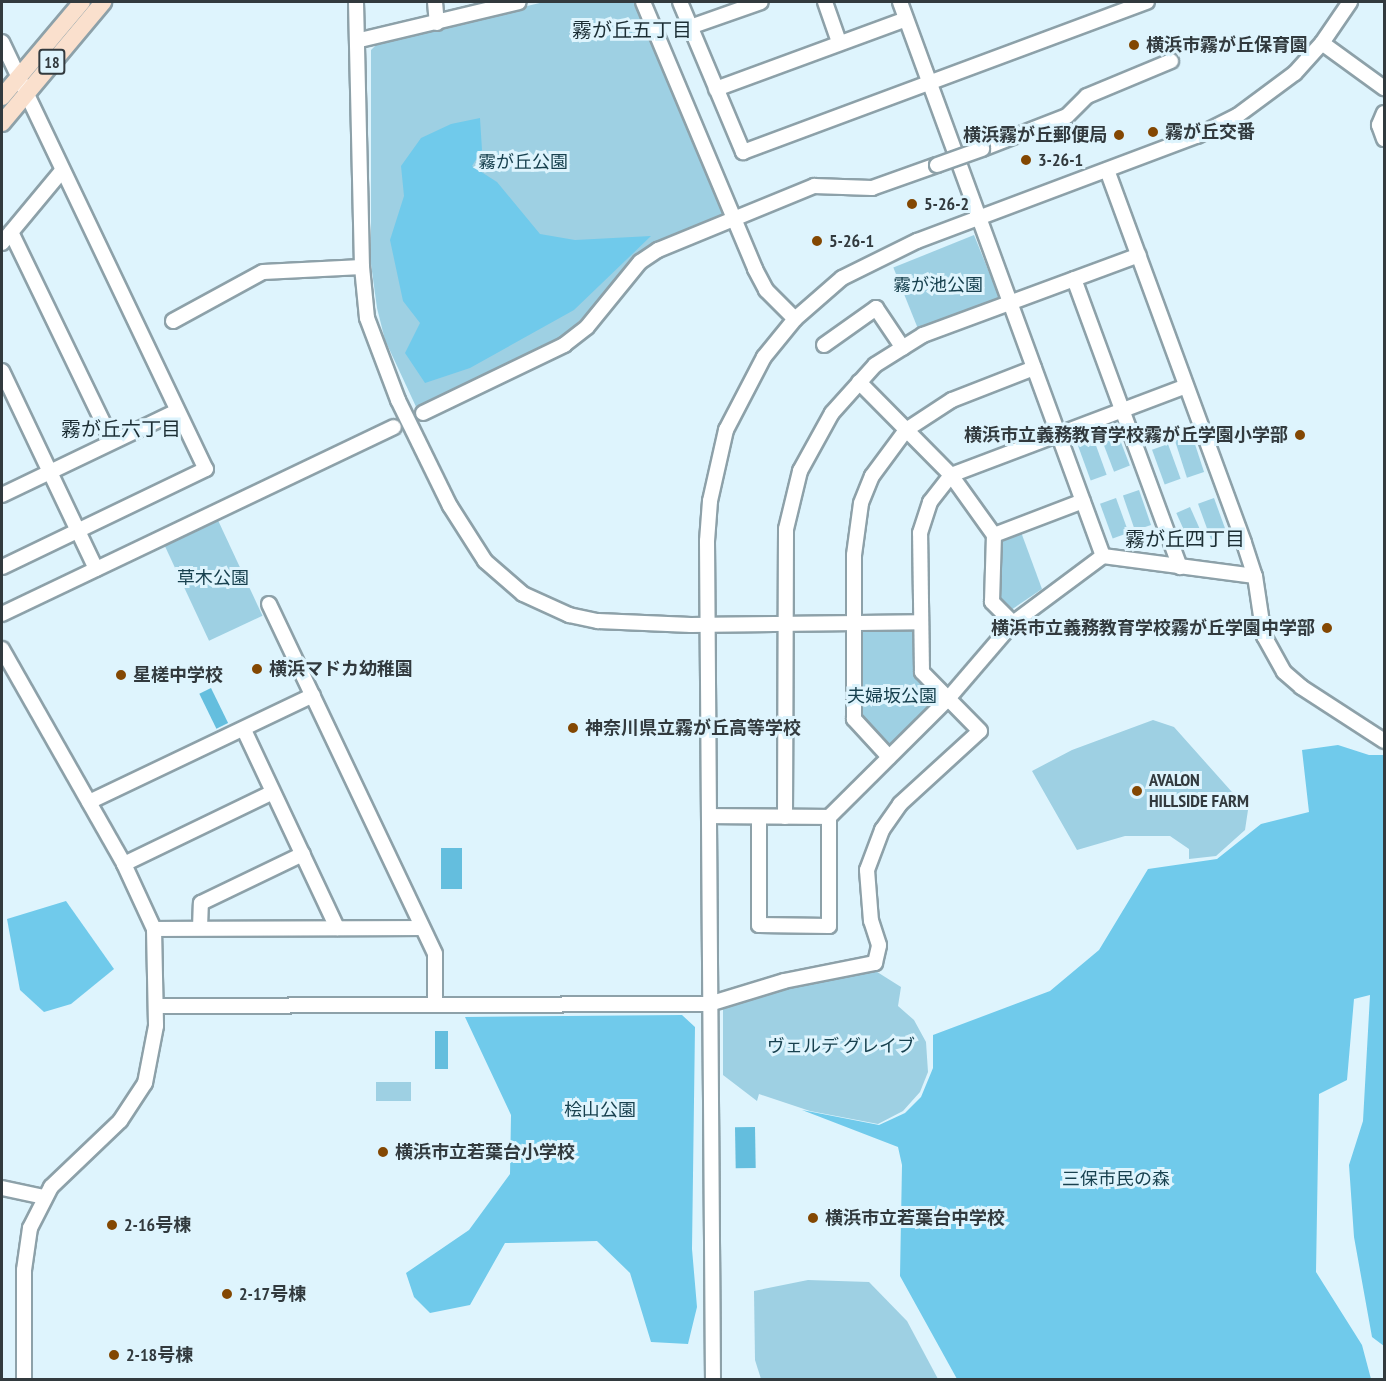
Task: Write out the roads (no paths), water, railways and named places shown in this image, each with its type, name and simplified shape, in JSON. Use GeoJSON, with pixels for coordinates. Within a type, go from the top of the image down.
{"type":"FeatureCollection","features":[{"type":"Feature","properties":{"kind":"main road","name":"18"},"geometry":{"type":"LineString","coordinates":[[2,97],[82,2]]}},
{"type":"Feature","properties":{"kind":"main road","name":"18"},"geometry":{"type":"LineString","coordinates":[[2,123],[103,2]]}},
{"type":"Feature","properties":{"kind":"street"},"geometry":{"type":"LineString","coordinates":[[356,2],[360,40],[362,267],[367,318],[398,400],[455,516],[485,561],[523,594],[569,615],[598,621],[707,625],[784,622],[921,622]]}},
{"type":"Feature","properties":{"kind":"street"},"geometry":{"type":"LineString","coordinates":[[435,2],[437,23]]}},
{"type":"Feature","properties":{"kind":"street"},"geometry":{"type":"LineString","coordinates":[[360,40],[519,2]]}},
{"type":"Feature","properties":{"kind":"street"},"geometry":{"type":"LineString","coordinates":[[642,2],[755,269],[766,290],[795,319]]}},
{"type":"Feature","properties":{"kind":"street"},"geometry":{"type":"LineString","coordinates":[[680,2],[743,152],[928,80],[1148,2]]}},
{"type":"Feature","properties":{"kind":"street"},"geometry":{"type":"LineString","coordinates":[[690,27],[761,2]]}},
{"type":"Feature","properties":{"kind":"street"},"geometry":{"type":"LineString","coordinates":[[825,2],[839,42]]}},
{"type":"Feature","properties":{"kind":"street"},"geometry":{"type":"LineString","coordinates":[[900,2],[1103,556]]}},
{"type":"Feature","properties":{"kind":"street"},"geometry":{"type":"LineString","coordinates":[[712,1380],[707,625],[710,501],[726,430],[764,357],[795,319],[842,278],[872,261],[1197,136],[1237,116],[1296,73],[1322,43],[1350,2]]}},
{"type":"Feature","properties":{"kind":"street"},"geometry":{"type":"LineString","coordinates":[[716,89],[906,19]]}},
{"type":"Feature","properties":{"kind":"street"},"geometry":{"type":"LineString","coordinates":[[2,42],[61,172],[206,469],[2,567]]}},
{"type":"Feature","properties":{"kind":"street"},"geometry":{"type":"LineString","coordinates":[[1322,43],[1384,88]]}},
{"type":"Feature","properties":{"kind":"street"},"geometry":{"type":"LineString","coordinates":[[423,413],[564,345],[587,327],[640,262],[658,250],[814,186],[872,188],[982,149],[1067,116],[1087,96],[1172,61]]}},
{"type":"Feature","properties":{"kind":"street"},"geometry":{"type":"LineString","coordinates":[[1384,113],[1379,125],[1384,139]]}},
{"type":"Feature","properties":{"kind":"street"},"geometry":{"type":"LineString","coordinates":[[1107,170],[1255,576],[1264,636],[1284,672],[1333,711],[1384,741]]}},
{"type":"Feature","properties":{"kind":"street"},"geometry":{"type":"LineString","coordinates":[[2,243],[61,172]]}},
{"type":"Feature","properties":{"kind":"street"},"geometry":{"type":"LineString","coordinates":[[11,232],[112,441]]}},
{"type":"Feature","properties":{"kind":"street"},"geometry":{"type":"LineString","coordinates":[[785,817],[786,530],[790,499],[811,446],[832,412],[875,365],[923,335],[1139,255]]}},
{"type":"Feature","properties":{"kind":"street"},"geometry":{"type":"LineString","coordinates":[[173,321],[262,272],[362,267]]}},
{"type":"Feature","properties":{"kind":"street"},"geometry":{"type":"LineString","coordinates":[[1074,279],[1180,567]]}},
{"type":"Feature","properties":{"kind":"street"},"geometry":{"type":"LineString","coordinates":[[824,345],[876,308],[903,348]]}},
{"type":"Feature","properties":{"kind":"street"},"geometry":{"type":"LineString","coordinates":[[889,757],[854,719],[852,623],[855,529],[861,503],[872,476],[906,430],[952,400],[1034,368]]}},
{"type":"Feature","properties":{"kind":"street"},"geometry":{"type":"LineString","coordinates":[[2,371],[96,569]]}},
{"type":"Feature","properties":{"kind":"street"},"geometry":{"type":"LineString","coordinates":[[859,382],[951,475],[994,535],[992,602],[1012,623]]}},
{"type":"Feature","properties":{"kind":"street"},"geometry":{"type":"LineString","coordinates":[[156,1006],[709,1004],[783,981],[875,963],[879,945],[871,921],[867,870],[882,830],[900,804],[980,730],[947,700],[922,672],[920,533],[930,502],[951,475],[1186,386]]}},
{"type":"Feature","properties":{"kind":"street"},"geometry":{"type":"LineString","coordinates":[[2,495],[177,411]]}},
{"type":"Feature","properties":{"kind":"street"},"geometry":{"type":"LineString","coordinates":[[2,614],[394,427]]}},
{"type":"Feature","properties":{"kind":"street"},"geometry":{"type":"LineString","coordinates":[[994,535],[1083,501]]}},
{"type":"Feature","properties":{"kind":"street"},"geometry":{"type":"LineString","coordinates":[[709,816],[829,817],[947,700],[1012,623],[1103,556],[1255,576]]}},
{"type":"Feature","properties":{"kind":"street"},"geometry":{"type":"LineString","coordinates":[[268,604],[435,954],[435,1005]]}},
{"type":"Feature","properties":{"kind":"street"},"geometry":{"type":"LineString","coordinates":[[2,650],[124,864],[154,929],[156,1006],[151,1065],[135,1103],[44,1197],[30,1228],[24,1256],[24,1380]]}},
{"type":"Feature","properties":{"kind":"street"},"geometry":{"type":"LineString","coordinates":[[89,802],[313,696]]}},
{"type":"Feature","properties":{"kind":"street"},"geometry":{"type":"LineString","coordinates":[[244,730],[338,928]]}},
{"type":"Feature","properties":{"kind":"street"},"geometry":{"type":"LineString","coordinates":[[124,864],[273,792]]}},
{"type":"Feature","properties":{"kind":"street"},"geometry":{"type":"LineString","coordinates":[[759,817],[759,926],[829,926],[829,817]]}},
{"type":"Feature","properties":{"kind":"street"},"geometry":{"type":"LineString","coordinates":[[200,928],[201,903],[303,854]]}},
{"type":"Feature","properties":{"kind":"street"},"geometry":{"type":"LineString","coordinates":[[154,929],[422,928]]}},
{"type":"Feature","properties":{"kind":"street"},"geometry":{"type":"LineString","coordinates":[[5,1189],[44,1197]]}},
{"type":"Feature","properties":{"kind":"place","name":"横浜市霧が丘保育園"},"geometry":{"type":"Point","coordinates":[1134,45]}},
{"type":"Feature","properties":{"kind":"place","name":"霧が丘交番"},"geometry":{"type":"Point","coordinates":[1153,132]}},
{"type":"Feature","properties":{"kind":"place","name":"横浜霧が丘郵便局"},"geometry":{"type":"Point","coordinates":[1119,135]}},
{"type":"Feature","properties":{"kind":"place","name":"3-26-1"},"geometry":{"type":"Point","coordinates":[1026,160]}},
{"type":"Feature","properties":{"kind":"place","name":"5-26-2"},"geometry":{"type":"Point","coordinates":[912,204]}},
{"type":"Feature","properties":{"kind":"place","name":"5-26-1"},"geometry":{"type":"Point","coordinates":[817,241]}},
{"type":"Feature","properties":{"kind":"place","name":"横浜市立義務教育学校霧が丘学園小学部"},"geometry":{"type":"Point","coordinates":[1300,435]}},
{"type":"Feature","properties":{"kind":"place","name":"横浜市立義務教育学校霧が丘学園中学部"},"geometry":{"type":"Point","coordinates":[1327,628]}},
{"type":"Feature","properties":{"kind":"place","name":"横浜マドカ幼稚園"},"geometry":{"type":"Point","coordinates":[257,669]}},
{"type":"Feature","properties":{"kind":"place","name":"星槎中学校"},"geometry":{"type":"Point","coordinates":[121,675]}},
{"type":"Feature","properties":{"kind":"place","name":"神奈川県立霧が丘高等学校"},"geometry":{"type":"Point","coordinates":[573,728]}},
{"type":"Feature","properties":{"kind":"place","name":"AVALON HILLSIDE FARM"},"geometry":{"type":"Point","coordinates":[1137,791]}},
{"type":"Feature","properties":{"kind":"place","name":"横浜市立若葉台小学校"},"geometry":{"type":"Point","coordinates":[383,1152]}},
{"type":"Feature","properties":{"kind":"place","name":"横浜市立若葉台中学校"},"geometry":{"type":"Point","coordinates":[813,1218]}},
{"type":"Feature","properties":{"kind":"place","name":"2-16号棟"},"geometry":{"type":"Point","coordinates":[112,1225]}},
{"type":"Feature","properties":{"kind":"place","name":"2-17号棟"},"geometry":{"type":"Point","coordinates":[227,1294]}},
{"type":"Feature","properties":{"kind":"place","name":"2-18号棟"},"geometry":{"type":"Point","coordinates":[114,1355]}},
{"type":"Feature","properties":{"kind":"district","name":"霧が丘五丁目"},"geometry":{"type":"Point","coordinates":[632,30]}},
{"type":"Feature","properties":{"kind":"district","name":"霧が丘六丁目"},"geometry":{"type":"Point","coordinates":[121,429]}},
{"type":"Feature","properties":{"kind":"district","name":"霧が丘四丁目"},"geometry":{"type":"Point","coordinates":[1185,539]}},
{"type":"Feature","properties":{"kind":"park label","name":"霧が丘公園"},"geometry":{"type":"Point","coordinates":[523,162]}},
{"type":"Feature","properties":{"kind":"park label","name":"霧が池公園"},"geometry":{"type":"Point","coordinates":[938,285]}},
{"type":"Feature","properties":{"kind":"park label","name":"草木公園"},"geometry":{"type":"Point","coordinates":[213,578]}},
{"type":"Feature","properties":{"kind":"park label","name":"夫婦坂公園"},"geometry":{"type":"Point","coordinates":[892,696]}},
{"type":"Feature","properties":{"kind":"park label","name":"ヴェルデ グレイブ"},"geometry":{"type":"Point","coordinates":[841,1046]}},
{"type":"Feature","properties":{"kind":"park label","name":"桧山公園"},"geometry":{"type":"Point","coordinates":[600,1110]}},
{"type":"Feature","properties":{"kind":"park label","name":"三保市民の森"},"geometry":{"type":"Point","coordinates":[1116,1179]}}]}
